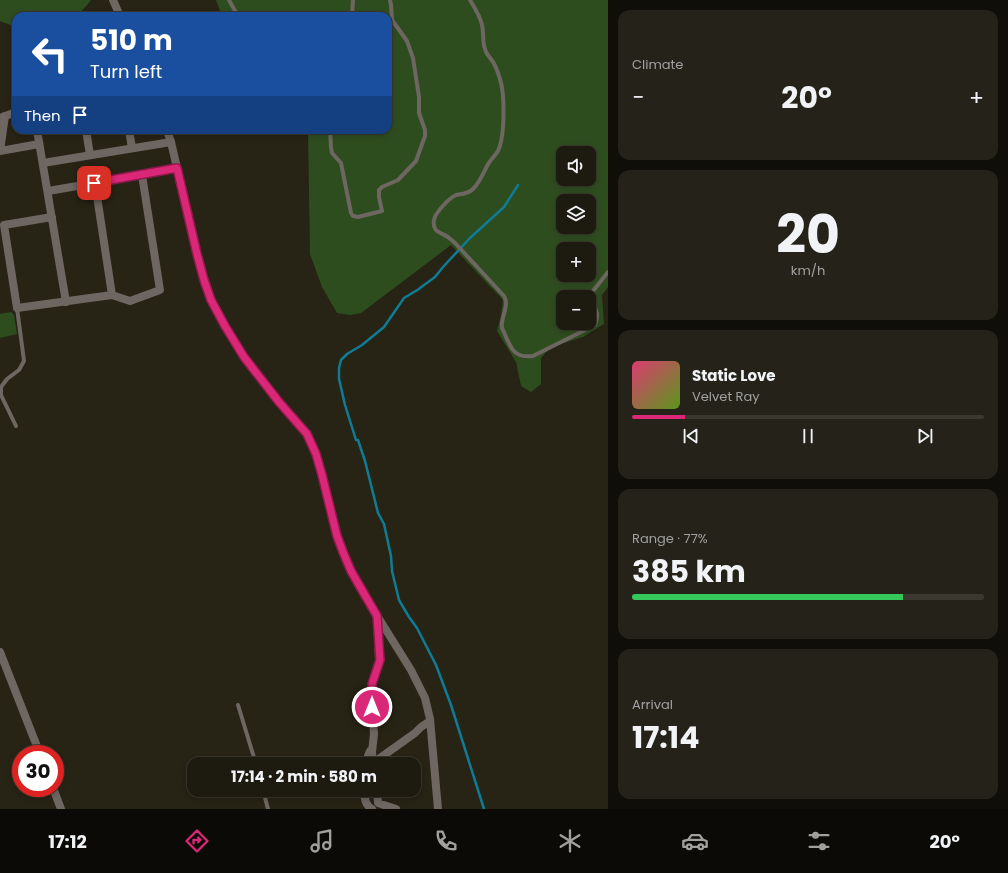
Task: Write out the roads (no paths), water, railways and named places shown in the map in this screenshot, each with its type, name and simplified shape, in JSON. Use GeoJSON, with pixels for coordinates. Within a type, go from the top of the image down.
{"type":"FeatureCollection","features":[{"type":"Feature","properties":{"kind":"street"},"geometry":{"type":"LineString","coordinates":[[113,0],[118,12]]}},
{"type":"Feature","properties":{"kind":"street"},"geometry":{"type":"LineString","coordinates":[[12,113],[2,117],[0,151],[39,144]]}},
{"type":"Feature","properties":{"kind":"street"},"geometry":{"type":"LineString","coordinates":[[38,134],[66,302]]}},
{"type":"Feature","properties":{"kind":"street"},"geometry":{"type":"LineString","coordinates":[[87,134],[90,155]]}},
{"type":"Feature","properties":{"kind":"street"},"geometry":{"type":"LineString","coordinates":[[130,134],[132,148]]}},
{"type":"Feature","properties":{"kind":"street"},"geometry":{"type":"LineString","coordinates":[[168,134],[197,254],[211,300],[244,357],[279,402],[307,434],[316,454],[335,528],[351,571],[411,670],[425,698],[430,721],[438,809]]}},
{"type":"Feature","properties":{"kind":"street"},"geometry":{"type":"LineString","coordinates":[[43,163],[171,142]]}},
{"type":"Feature","properties":{"kind":"street"},"geometry":{"type":"LineString","coordinates":[[48,191],[177,168]]}},
{"type":"Feature","properties":{"kind":"street"},"geometry":{"type":"LineString","coordinates":[[52,217],[4,225],[17,308],[112,295],[130,301],[160,290],[142,175]]}},
{"type":"Feature","properties":{"kind":"street"},"geometry":{"type":"LineString","coordinates":[[94,183],[112,295]]}},
{"type":"Feature","properties":{"kind":"street"},"geometry":{"type":"LineString","coordinates":[[372,757],[374,734],[372,684],[380,660],[377,616]]}},
{"type":"Feature","properties":{"kind":"street"},"geometry":{"type":"LineString","coordinates":[[0,652],[36,745]]}},
{"type":"Feature","properties":{"kind":"street"},"geometry":{"type":"LineString","coordinates":[[381,757],[415,733],[421,726],[430,721]]}},
{"type":"Feature","properties":{"kind":"street"},"geometry":{"type":"LineString","coordinates":[[56,797],[61,809]]}},
{"type":"Feature","properties":{"kind":"street"},"geometry":{"type":"LineString","coordinates":[[365,797],[369,808],[372,809]]}},
{"type":"Feature","properties":{"kind":"street"},"geometry":{"type":"LineString","coordinates":[[378,797],[378,802],[396,809]]}},
{"type":"Feature","properties":{"kind":"lane"},"geometry":{"type":"LineString","coordinates":[[230,0],[236,12]]}},
{"type":"Feature","properties":{"kind":"lane"},"geometry":{"type":"LineString","coordinates":[[352,12],[353,0]]}},
{"type":"Feature","properties":{"kind":"lane"},"geometry":{"type":"LineString","coordinates":[[390,0],[391,12]]}},
{"type":"Feature","properties":{"kind":"lane"},"geometry":{"type":"LineString","coordinates":[[470,0],[482,25],[485,51],[494,62],[500,81],[503,99],[503,125],[501,140],[498,151],[489,163],[481,179],[472,190],[450,198],[437,214],[434,219],[437,232],[447,236],[455,243],[504,296],[506,303],[501,324],[502,328],[513,352],[517,355],[525,357],[533,356],[595,325],[598,313],[591,298],[593,291],[608,272]]}},
{"type":"Feature","properties":{"kind":"lane"},"geometry":{"type":"LineString","coordinates":[[330,134],[332,153],[341,163],[351,213],[353,216],[358,217],[382,211],[379,190],[382,187],[398,180],[416,161],[425,130],[419,113],[420,97],[413,58],[407,41],[392,20]]}},
{"type":"Feature","properties":{"kind":"lane"},"geometry":{"type":"LineString","coordinates":[[16,426],[2,396],[1,387],[7,379],[19,370],[24,361],[17,308]]}},
{"type":"Feature","properties":{"kind":"lane"},"geometry":{"type":"LineString","coordinates":[[238,705],[254,757]]}},
{"type":"Feature","properties":{"kind":"lane"},"geometry":{"type":"LineString","coordinates":[[265,797],[268,809]]}},
{"type":"Feature","properties":{"kind":"waterway"},"geometry":{"type":"LineString","coordinates":[[484,809],[451,705],[436,665],[417,628],[399,600],[392,571],[391,556],[384,524],[378,513],[365,461],[358,440],[356,440],[345,405],[339,379],[339,368],[341,360],[347,354],[362,345],[384,327],[404,298],[435,277],[470,238],[504,207],[518,185]]}}]}
